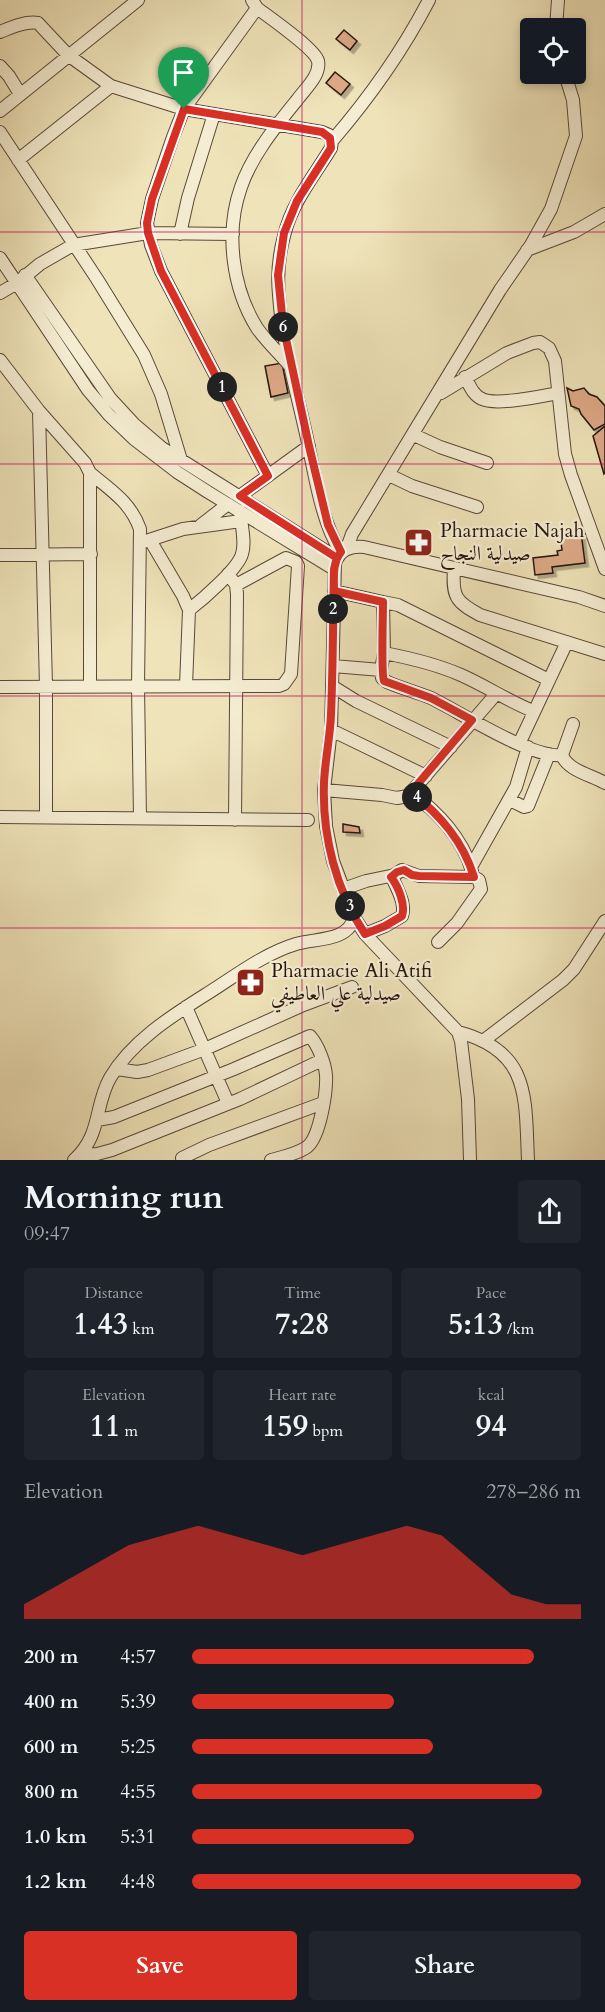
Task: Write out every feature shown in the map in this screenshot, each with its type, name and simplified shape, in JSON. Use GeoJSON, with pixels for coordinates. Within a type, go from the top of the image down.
{"type":"FeatureCollection","features":[{"type":"Feature","properties":{"kind":"street"},"geometry":{"type":"LineString","coordinates":[[0,111],[138,0]]}},
{"type":"Feature","properties":{"kind":"street"},"geometry":{"type":"LineString","coordinates":[[340,557],[328,525],[291,367],[279,297],[280,252],[284,233],[297,201],[331,148],[332,141],[391,63],[429,0]]}},
{"type":"Feature","properties":{"kind":"street"},"geometry":{"type":"LineString","coordinates":[[557,18],[558,0]]}},
{"type":"Feature","properties":{"kind":"street"},"geometry":{"type":"LineString","coordinates":[[268,476],[161,271],[148,233],[147,223],[152,199],[184,109],[254,4],[307,47],[317,57],[319,63],[317,74],[278,124],[258,154],[241,186],[236,205],[233,234],[233,258],[239,285],[248,308],[257,327],[291,367]]}},
{"type":"Feature","properties":{"kind":"street"},"geometry":{"type":"LineString","coordinates":[[0,32],[33,22],[39,23],[68,55],[111,86],[184,109],[325,132],[332,141]]}},
{"type":"Feature","properties":{"kind":"street"},"geometry":{"type":"LineString","coordinates":[[0,66],[20,94]]}},
{"type":"Feature","properties":{"kind":"street"},"geometry":{"type":"LineString","coordinates":[[470,1160],[468,1098],[458,1032],[365,934],[354,917],[329,843],[324,790],[331,730],[334,591],[340,557],[352,534],[551,209],[576,136],[573,100],[568,84]]}},
{"type":"Feature","properties":{"kind":"street"},"geometry":{"type":"LineString","coordinates":[[18,160],[111,86]]}},
{"type":"Feature","properties":{"kind":"street"},"geometry":{"type":"LineString","coordinates":[[180,234],[188,198],[214,114]]}},
{"type":"Feature","properties":{"kind":"street"},"geometry":{"type":"LineString","coordinates":[[0,132],[144,355],[161,394],[181,460]]}},
{"type":"Feature","properties":{"kind":"street"},"geometry":{"type":"LineString","coordinates":[[527,250],[574,232],[605,214]]}},
{"type":"Feature","properties":{"kind":"street"},"geometry":{"type":"LineString","coordinates":[[0,293],[52,256],[73,246],[148,233],[233,234]]}},
{"type":"Feature","properties":{"kind":"street"},"geometry":{"type":"LineString","coordinates":[[0,258],[21,279],[110,398],[141,430],[162,448],[340,557]]}},
{"type":"Feature","properties":{"kind":"street"},"geometry":{"type":"LineString","coordinates":[[21,279],[88,390],[109,415],[134,439],[177,472],[228,504],[240,516],[340,557],[364,547],[579,597],[605,606]]}},
{"type":"Feature","properties":{"kind":"street"},"geometry":{"type":"LineString","coordinates":[[437,395],[517,348],[540,342],[546,344],[553,353],[562,433],[571,475],[605,569]]}},
{"type":"Feature","properties":{"kind":"street"},"geometry":{"type":"LineString","coordinates":[[0,360],[39,411],[85,463],[90,473],[131,509],[146,541],[183,596],[189,610],[186,686]]}},
{"type":"Feature","properties":{"kind":"street"},"geometry":{"type":"LineString","coordinates":[[465,377],[475,394],[487,401],[558,393]]}},
{"type":"Feature","properties":{"kind":"street"},"geometry":{"type":"LineString","coordinates":[[39,411],[46,817]]}},
{"type":"Feature","properties":{"kind":"street"},"geometry":{"type":"LineString","coordinates":[[414,435],[440,447],[487,463]]}},
{"type":"Feature","properties":{"kind":"street"},"geometry":{"type":"LineString","coordinates":[[240,496],[309,446]]}},
{"type":"Feature","properties":{"kind":"street"},"geometry":{"type":"LineString","coordinates":[[90,473],[90,686]]}},
{"type":"Feature","properties":{"kind":"street"},"geometry":{"type":"LineString","coordinates":[[389,475],[412,486],[477,507]]}},
{"type":"Feature","properties":{"kind":"street"},"geometry":{"type":"LineString","coordinates":[[201,525],[228,504]]}},
{"type":"Feature","properties":{"kind":"street"},"geometry":{"type":"LineString","coordinates":[[146,541],[240,516]]}},
{"type":"Feature","properties":{"kind":"street"},"geometry":{"type":"LineString","coordinates":[[189,610],[239,562],[243,552],[240,516]]}},
{"type":"Feature","properties":{"kind":"street"},"geometry":{"type":"LineString","coordinates":[[140,818],[138,686],[146,541]]}},
{"type":"Feature","properties":{"kind":"street"},"geometry":{"type":"LineString","coordinates":[[0,555],[91,554]]}},
{"type":"Feature","properties":{"kind":"street"},"geometry":{"type":"LineString","coordinates":[[0,687],[279,686],[289,679],[291,674],[298,566],[296,562],[286,558],[236,585]]}},
{"type":"Feature","properties":{"kind":"street"},"geometry":{"type":"LineString","coordinates":[[454,569],[453,592],[461,604],[480,615],[605,654]]}},
{"type":"Feature","properties":{"kind":"street"},"geometry":{"type":"LineString","coordinates":[[228,574],[236,585],[236,820]]}},
{"type":"Feature","properties":{"kind":"street"},"geometry":{"type":"LineString","coordinates":[[334,591],[398,605],[549,680]]}},
{"type":"Feature","properties":{"kind":"street"},"geometry":{"type":"LineString","coordinates":[[383,602],[382,678],[387,682],[431,698],[524,746],[549,754],[562,755]]}},
{"type":"Feature","properties":{"kind":"street"},"geometry":{"type":"LineString","coordinates":[[472,872],[520,779],[524,746],[533,711],[567,642]]}},
{"type":"Feature","properties":{"kind":"street"},"geometry":{"type":"LineString","coordinates":[[384,653],[411,658],[462,675],[533,711]]}},
{"type":"Feature","properties":{"kind":"street"},"geometry":{"type":"LineString","coordinates":[[333,666],[381,670]]}},
{"type":"Feature","properties":{"kind":"street"},"geometry":{"type":"LineString","coordinates":[[332,686],[356,701],[451,747]]}},
{"type":"Feature","properties":{"kind":"street"},"geometry":{"type":"LineString","coordinates":[[324,790],[404,797],[426,776],[496,694]]}},
{"type":"Feature","properties":{"kind":"street"},"geometry":{"type":"LineString","coordinates":[[573,724],[562,755],[567,765],[605,783]]}},
{"type":"Feature","properties":{"kind":"street"},"geometry":{"type":"LineString","coordinates":[[331,730],[426,776]]}},
{"type":"Feature","properties":{"kind":"street"},"geometry":{"type":"LineString","coordinates":[[510,800],[524,807],[528,806],[549,754]]}},
{"type":"Feature","properties":{"kind":"street"},"geometry":{"type":"LineString","coordinates":[[411,792],[437,814],[455,836],[472,872],[482,885],[482,889],[457,922],[438,942]]}},
{"type":"Feature","properties":{"kind":"street"},"geometry":{"type":"LineString","coordinates":[[0,817],[308,820]]}},
{"type":"Feature","properties":{"kind":"street"},"geometry":{"type":"LineString","coordinates":[[343,889],[374,879],[391,877],[402,870],[419,876],[472,872]]}},
{"type":"Feature","properties":{"kind":"street"},"geometry":{"type":"LineString","coordinates":[[365,934],[398,920],[403,913],[403,904],[391,877]]}},
{"type":"Feature","properties":{"kind":"street"},"geometry":{"type":"LineString","coordinates":[[76,1157],[90,1140],[107,1084],[117,1069],[157,1027],[267,956],[294,945],[340,935],[350,927],[354,917]]}},
{"type":"Feature","properties":{"kind":"street"},"geometry":{"type":"LineString","coordinates":[[483,1041],[563,980],[581,960],[605,921]]}},
{"type":"Feature","properties":{"kind":"street"},"geometry":{"type":"LineString","coordinates":[[117,1069],[137,1072],[148,1070],[205,1050],[301,1006],[352,987]]}},
{"type":"Feature","properties":{"kind":"street"},"geometry":{"type":"LineString","coordinates":[[186,1007],[228,1103]]}},
{"type":"Feature","properties":{"kind":"street"},"geometry":{"type":"LineString","coordinates":[[458,1032],[477,1037],[504,1056],[514,1068],[522,1085],[528,1160]]}},
{"type":"Feature","properties":{"kind":"street"},"geometry":{"type":"LineString","coordinates":[[97,1120],[114,1116],[217,1076],[306,1036],[312,1039],[322,1060],[326,1076],[316,1133],[307,1147],[272,1160]]}},
{"type":"Feature","properties":{"kind":"street"},"geometry":{"type":"LineString","coordinates":[[76,1157],[102,1153],[228,1103],[322,1060]]}},
{"type":"Feature","properties":{"kind":"street"},"geometry":{"type":"LineString","coordinates":[[180,1159],[323,1103]]}},
{"type":"Feature","properties":{"kind":"building"},"geometry":{"type":"Polygon","coordinates":[[[344,30],[357,41],[350,50],[336,39],[344,30]]]}},
{"type":"Feature","properties":{"kind":"building"},"geometry":{"type":"Polygon","coordinates":[[[335,72],[350,84],[341,95],[326,83],[335,72]]]}},
{"type":"Feature","properties":{"kind":"building"},"geometry":{"type":"Polygon","coordinates":[[[282,363],[288,393],[271,397],[265,366],[282,363]]]}},
{"type":"Feature","properties":{"kind":"building"},"geometry":{"type":"Polygon","coordinates":[[[567,388],[573,391],[584,388],[589,394],[597,397],[605,406],[605,424],[594,430],[579,409],[571,406],[567,388]]]}},
{"type":"Feature","properties":{"kind":"building"},"geometry":{"type":"Polygon","coordinates":[[[605,426],[605,473],[604,474],[593,436],[605,426]]]}},
{"type":"Feature","properties":{"kind":"building"},"geometry":{"type":"Polygon","coordinates":[[[581,532],[585,563],[552,567],[553,573],[535,575],[533,558],[558,555],[557,551],[562,550],[560,535],[581,532]]]}},
{"type":"Feature","properties":{"kind":"building"},"geometry":{"type":"Polygon","coordinates":[[[343,824],[359,827],[360,833],[343,832],[343,824]]]}},
{"type":"Feature","properties":{"kind":"place","name":"Pharmacie Najah صيدلية النجاح"},"geometry":{"type":"Point","coordinates":[419,542]}},
{"type":"Feature","properties":{"kind":"place","name":"Pharmacie Ali Atifi صيدلية علي العاطيفي"},"geometry":{"type":"Point","coordinates":[250,982]}},
{"type":"Feature","properties":{"kind":"route"},"geometry":{"type":"LineString","coordinates":[[184,109],[152,199],[147,223],[148,233],[161,271],[268,476],[240,496],[337,558],[334,569],[331,730],[324,782],[326,826],[339,881],[354,917],[365,934],[398,920],[402,916],[403,904],[391,877],[400,870],[419,876],[474,877],[465,852],[455,836],[437,814],[411,792],[472,720],[431,698],[384,681],[381,674],[384,653],[383,602],[334,591],[334,569],[335,563],[337,558],[341,552],[335,544],[328,525],[291,367],[279,297],[278,275],[284,233],[297,201],[331,148],[332,141],[325,132],[184,109]]}}]}
